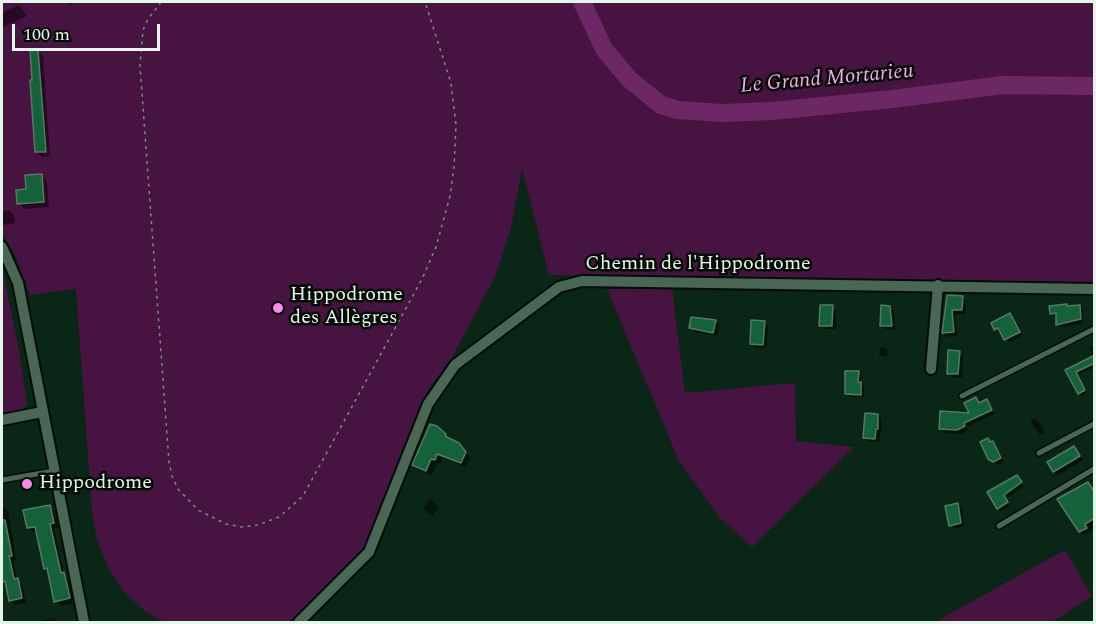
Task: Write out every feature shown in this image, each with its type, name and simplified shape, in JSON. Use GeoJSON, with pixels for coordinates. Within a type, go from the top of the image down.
{"type":"FeatureCollection","features":[{"type":"Feature","properties":{"kind":"street"},"geometry":{"type":"LineString","coordinates":[[3,255],[18,283],[84,622]]}},
{"type":"Feature","properties":{"kind":"street","name":"Chemin de l'Hippodrome"},"geometry":{"type":"LineString","coordinates":[[299,622],[369,552],[428,404],[455,365],[559,287],[582,281],[1095,289]]}},
{"type":"Feature","properties":{"kind":"street"},"geometry":{"type":"LineString","coordinates":[[931,369],[938,285]]}},
{"type":"Feature","properties":{"kind":"street"},"geometry":{"type":"LineString","coordinates":[[2,420],[42,412]]}},
{"type":"Feature","properties":{"kind":"lane"},"geometry":{"type":"LineString","coordinates":[[962,396],[1095,329]]}},
{"type":"Feature","properties":{"kind":"lane"},"geometry":{"type":"LineString","coordinates":[[1039,453],[1095,423]]}},
{"type":"Feature","properties":{"kind":"lane"},"geometry":{"type":"LineString","coordinates":[[999,526],[1095,469]]}},
{"type":"Feature","properties":{"kind":"lane"},"geometry":{"type":"LineString","coordinates":[[2,480],[54,471]]}},
{"type":"Feature","properties":{"kind":"path"},"geometry":{"type":"LineString","coordinates":[[161,2],[143,30],[140,66],[169,462],[178,489],[198,510],[226,524],[242,527],[270,522],[287,512],[303,496],[422,279],[436,247],[450,196],[456,125],[451,83],[425,2]]}},
{"type":"Feature","properties":{"kind":"shaded area","name":"Hippodrome des Allègres"},"geometry":{"type":"Polygon","coordinates":[[[2,2],[68,2],[69,7],[73,2],[1094,2],[1094,284],[549,275],[522,168],[511,228],[495,277],[451,359],[428,390],[364,547],[299,614],[288,622],[163,622],[146,612],[124,592],[108,567],[97,540],[92,512],[76,289],[30,295],[15,255],[2,232],[2,2]]]}},
{"type":"Feature","properties":{"kind":"shaded area"},"geometry":{"type":"Polygon","coordinates":[[[2,268],[27,402],[23,410],[2,413],[2,268]]]}},
{"type":"Feature","properties":{"kind":"shaded area"},"geometry":{"type":"Polygon","coordinates":[[[672,288],[685,393],[795,383],[796,441],[854,447],[752,547],[719,517],[679,461],[607,289],[672,288]]]}},
{"type":"Feature","properties":{"kind":"shaded area"},"geometry":{"type":"Polygon","coordinates":[[[1065,550],[1092,596],[1052,622],[935,622],[1065,550]]]}},
{"type":"Feature","properties":{"kind":"building"},"geometry":{"type":"Polygon","coordinates":[[[30,50],[38,50],[46,152],[35,152],[30,50]]]}},
{"type":"Feature","properties":{"kind":"building"},"geometry":{"type":"Polygon","coordinates":[[[42,174],[44,202],[17,204],[16,190],[26,189],[25,175],[42,174]]]}},
{"type":"Feature","properties":{"kind":"building"},"geometry":{"type":"Polygon","coordinates":[[[947,295],[963,296],[962,310],[952,310],[954,332],[942,333],[947,295]]]}},
{"type":"Feature","properties":{"kind":"building"},"geometry":{"type":"Polygon","coordinates":[[[1067,304],[1067,306],[1080,305],[1081,319],[1056,325],[1056,313],[1050,314],[1049,306],[1067,304]]]}},
{"type":"Feature","properties":{"kind":"building"},"geometry":{"type":"Polygon","coordinates":[[[820,305],[833,305],[832,326],[819,326],[820,305]]]}},
{"type":"Feature","properties":{"kind":"building"},"geometry":{"type":"Polygon","coordinates":[[[881,305],[890,306],[892,326],[880,326],[881,305]]]}},
{"type":"Feature","properties":{"kind":"building"},"geometry":{"type":"Polygon","coordinates":[[[1010,313],[1020,332],[1004,340],[998,328],[994,330],[991,323],[1010,313]]]}},
{"type":"Feature","properties":{"kind":"building"},"geometry":{"type":"Polygon","coordinates":[[[691,317],[716,320],[713,333],[689,328],[691,317]]]}},
{"type":"Feature","properties":{"kind":"building"},"geometry":{"type":"Polygon","coordinates":[[[751,320],[765,321],[763,345],[750,344],[751,320]]]}},
{"type":"Feature","properties":{"kind":"building"},"geometry":{"type":"Polygon","coordinates":[[[948,350],[960,351],[958,374],[947,374],[948,350]]]}},
{"type":"Feature","properties":{"kind":"building"},"geometry":{"type":"Polygon","coordinates":[[[1095,355],[1095,363],[1076,372],[1085,390],[1078,394],[1065,370],[1095,355]]]}},
{"type":"Feature","properties":{"kind":"building"},"geometry":{"type":"Polygon","coordinates":[[[845,371],[859,371],[858,382],[861,382],[861,395],[845,394],[845,371]]]}},
{"type":"Feature","properties":{"kind":"building"},"geometry":{"type":"Polygon","coordinates":[[[976,397],[979,403],[987,399],[992,410],[964,423],[965,426],[957,430],[939,429],[940,411],[969,413],[964,403],[976,397]]]}},
{"type":"Feature","properties":{"kind":"building"},"geometry":{"type":"Polygon","coordinates":[[[865,413],[878,414],[875,439],[863,438],[865,413]]]}},
{"type":"Feature","properties":{"kind":"building"},"geometry":{"type":"Polygon","coordinates":[[[430,424],[437,426],[446,434],[445,436],[459,443],[466,452],[461,463],[437,454],[435,460],[431,459],[426,471],[412,465],[430,424]]]}},
{"type":"Feature","properties":{"kind":"building"},"geometry":{"type":"Polygon","coordinates":[[[988,438],[990,442],[993,441],[1001,458],[993,462],[988,459],[980,442],[988,438]]]}},
{"type":"Feature","properties":{"kind":"building"},"geometry":{"type":"Polygon","coordinates":[[[1074,446],[1080,456],[1053,472],[1047,462],[1074,446]]]}},
{"type":"Feature","properties":{"kind":"building"},"geometry":{"type":"Polygon","coordinates":[[[1017,475],[1022,482],[1004,495],[1008,502],[997,509],[987,492],[1017,475]]]}},
{"type":"Feature","properties":{"kind":"building"},"geometry":{"type":"Polygon","coordinates":[[[1088,482],[1095,493],[1095,518],[1085,524],[1087,528],[1079,532],[1057,499],[1088,482]]]}},
{"type":"Feature","properties":{"kind":"building"},"geometry":{"type":"Polygon","coordinates":[[[958,503],[961,523],[949,526],[945,506],[958,503]]]}},
{"type":"Feature","properties":{"kind":"building"},"geometry":{"type":"Polygon","coordinates":[[[50,505],[54,523],[50,524],[61,573],[64,572],[70,598],[54,602],[35,527],[27,528],[23,510],[50,505]]]}},
{"type":"Feature","properties":{"kind":"building"},"geometry":{"type":"Polygon","coordinates":[[[2,520],[5,520],[14,579],[18,578],[22,598],[9,601],[5,581],[2,582],[2,520]]]}},
{"type":"Feature","properties":{"kind":"waterway","name":"Le Grand Mortarieu"},"geometry":{"type":"LineString","coordinates":[[582,2],[604,49],[629,79],[661,105],[678,110],[722,113],[772,111],[1003,85],[1094,86]]}},
{"type":"Feature","properties":{"kind":"place","name":"Hippodrome des Allègres"},"geometry":{"type":"Point","coordinates":[278,308]}},
{"type":"Feature","properties":{"kind":"place","name":"Hippodrome"},"geometry":{"type":"Point","coordinates":[27,484]}}]}
